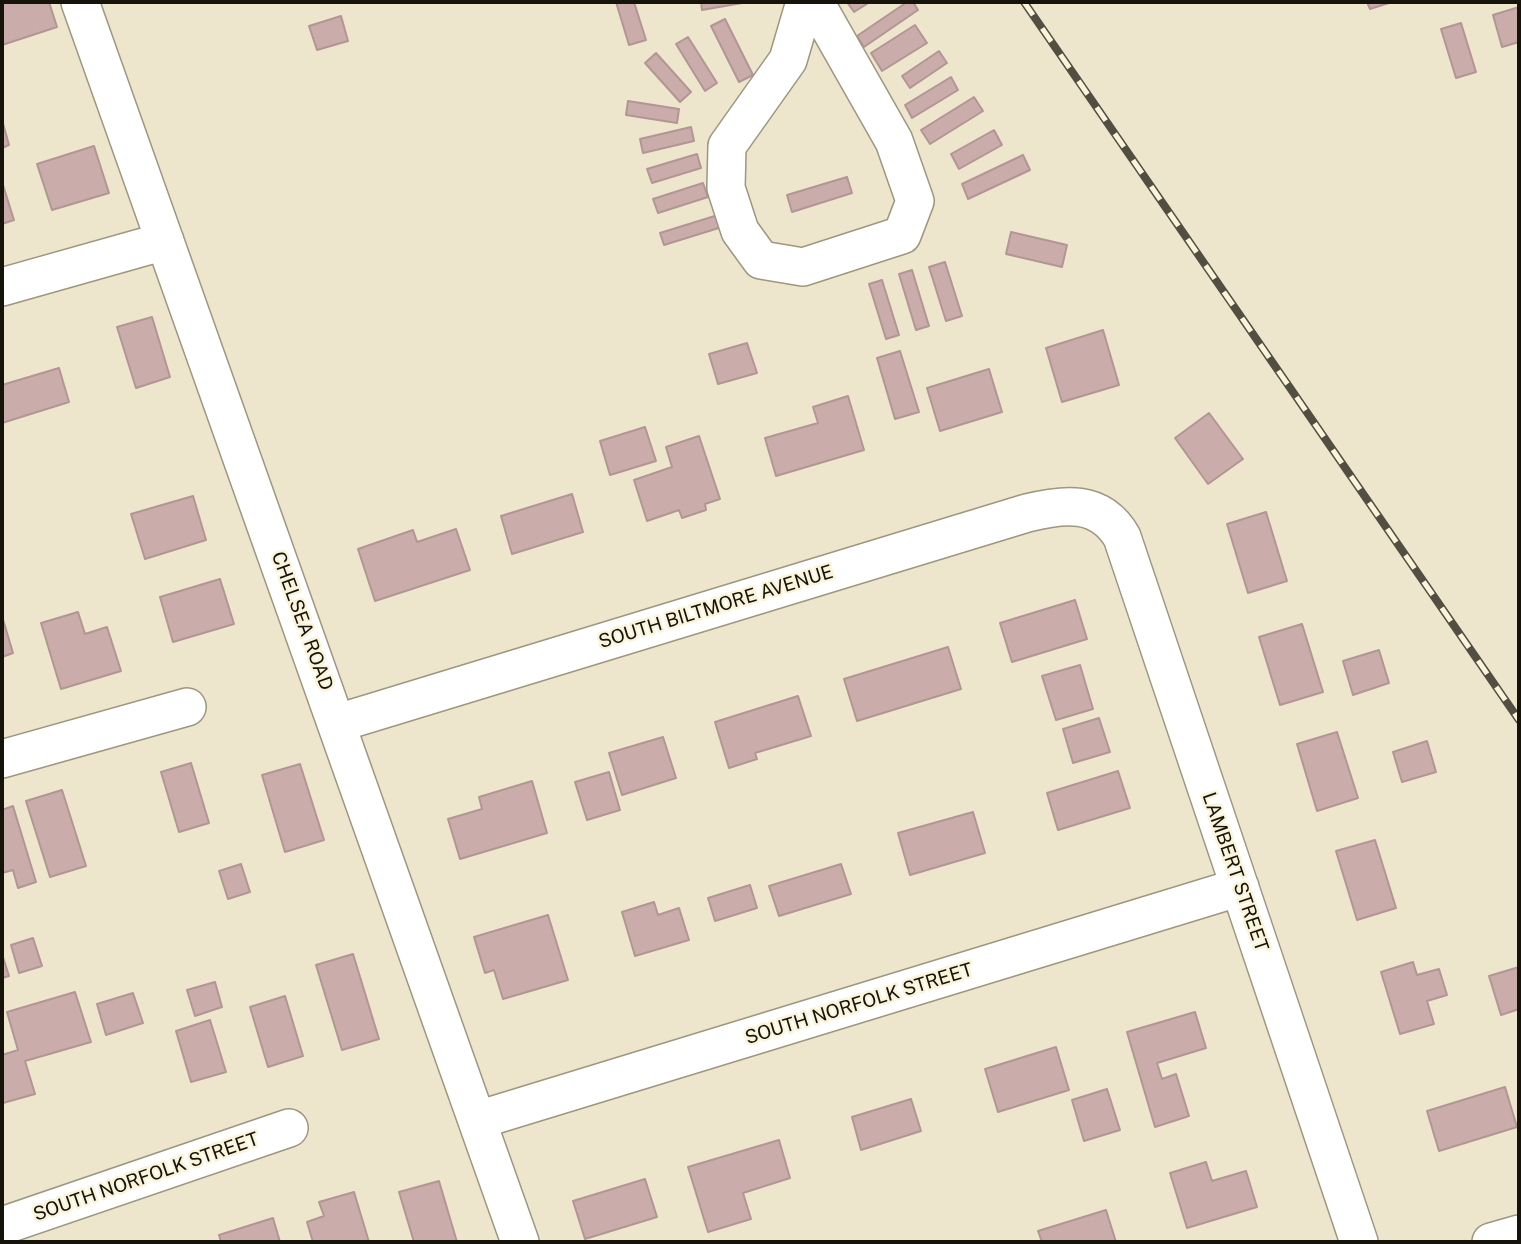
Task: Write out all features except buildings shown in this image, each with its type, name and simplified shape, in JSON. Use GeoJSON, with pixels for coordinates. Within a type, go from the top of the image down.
{"type":"FeatureCollection","features":[{"type":"Feature","properties":{"kind":"street","name":"CHELSEA ROAD"},"geometry":{"type":"LineString","coordinates":[[80,2],[520,1242]]}},
{"type":"Feature","properties":{"kind":"street"},"geometry":{"type":"LineString","coordinates":[[805,2],[788,60],[727,146],[726,188],[740,231],[761,260],[803,267],[902,235],[915,201],[894,141],[815,2]]}},
{"type":"Feature","properties":{"kind":"street"},"geometry":{"type":"LineString","coordinates":[[2,287],[165,241]]}},
{"type":"Feature","properties":{"kind":"street","name":"SOUTH BILTMORE AVENUE"},"geometry":{"type":"LineString","coordinates":[[338,723],[1027,513],[1065,504],[1094,512]]}},
{"type":"Feature","properties":{"kind":"street","name":"LAMBERT STREET"},"geometry":{"type":"LineString","coordinates":[[1094,512],[1107,520],[1122,537],[1359,1242]]}},
{"type":"Feature","properties":{"kind":"street"},"geometry":{"type":"LineString","coordinates":[[2,760],[187,708]]}},
{"type":"Feature","properties":{"kind":"street","name":"SOUTH NORFOLK STREET"},"geometry":{"type":"LineString","coordinates":[[478,1120],[1240,887]]}},
{"type":"Feature","properties":{"kind":"street","name":"SOUTH NORFOLK STREET"},"geometry":{"type":"LineString","coordinates":[[2,1226],[289,1128]]}},
{"type":"Feature","properties":{"kind":"street"},"geometry":{"type":"LineString","coordinates":[[1492,1242],[1519,1234]]}},
{"type":"Feature","properties":{"kind":"railway"},"geometry":{"type":"LineString","coordinates":[[1024,2],[1519,720]]}}]}
